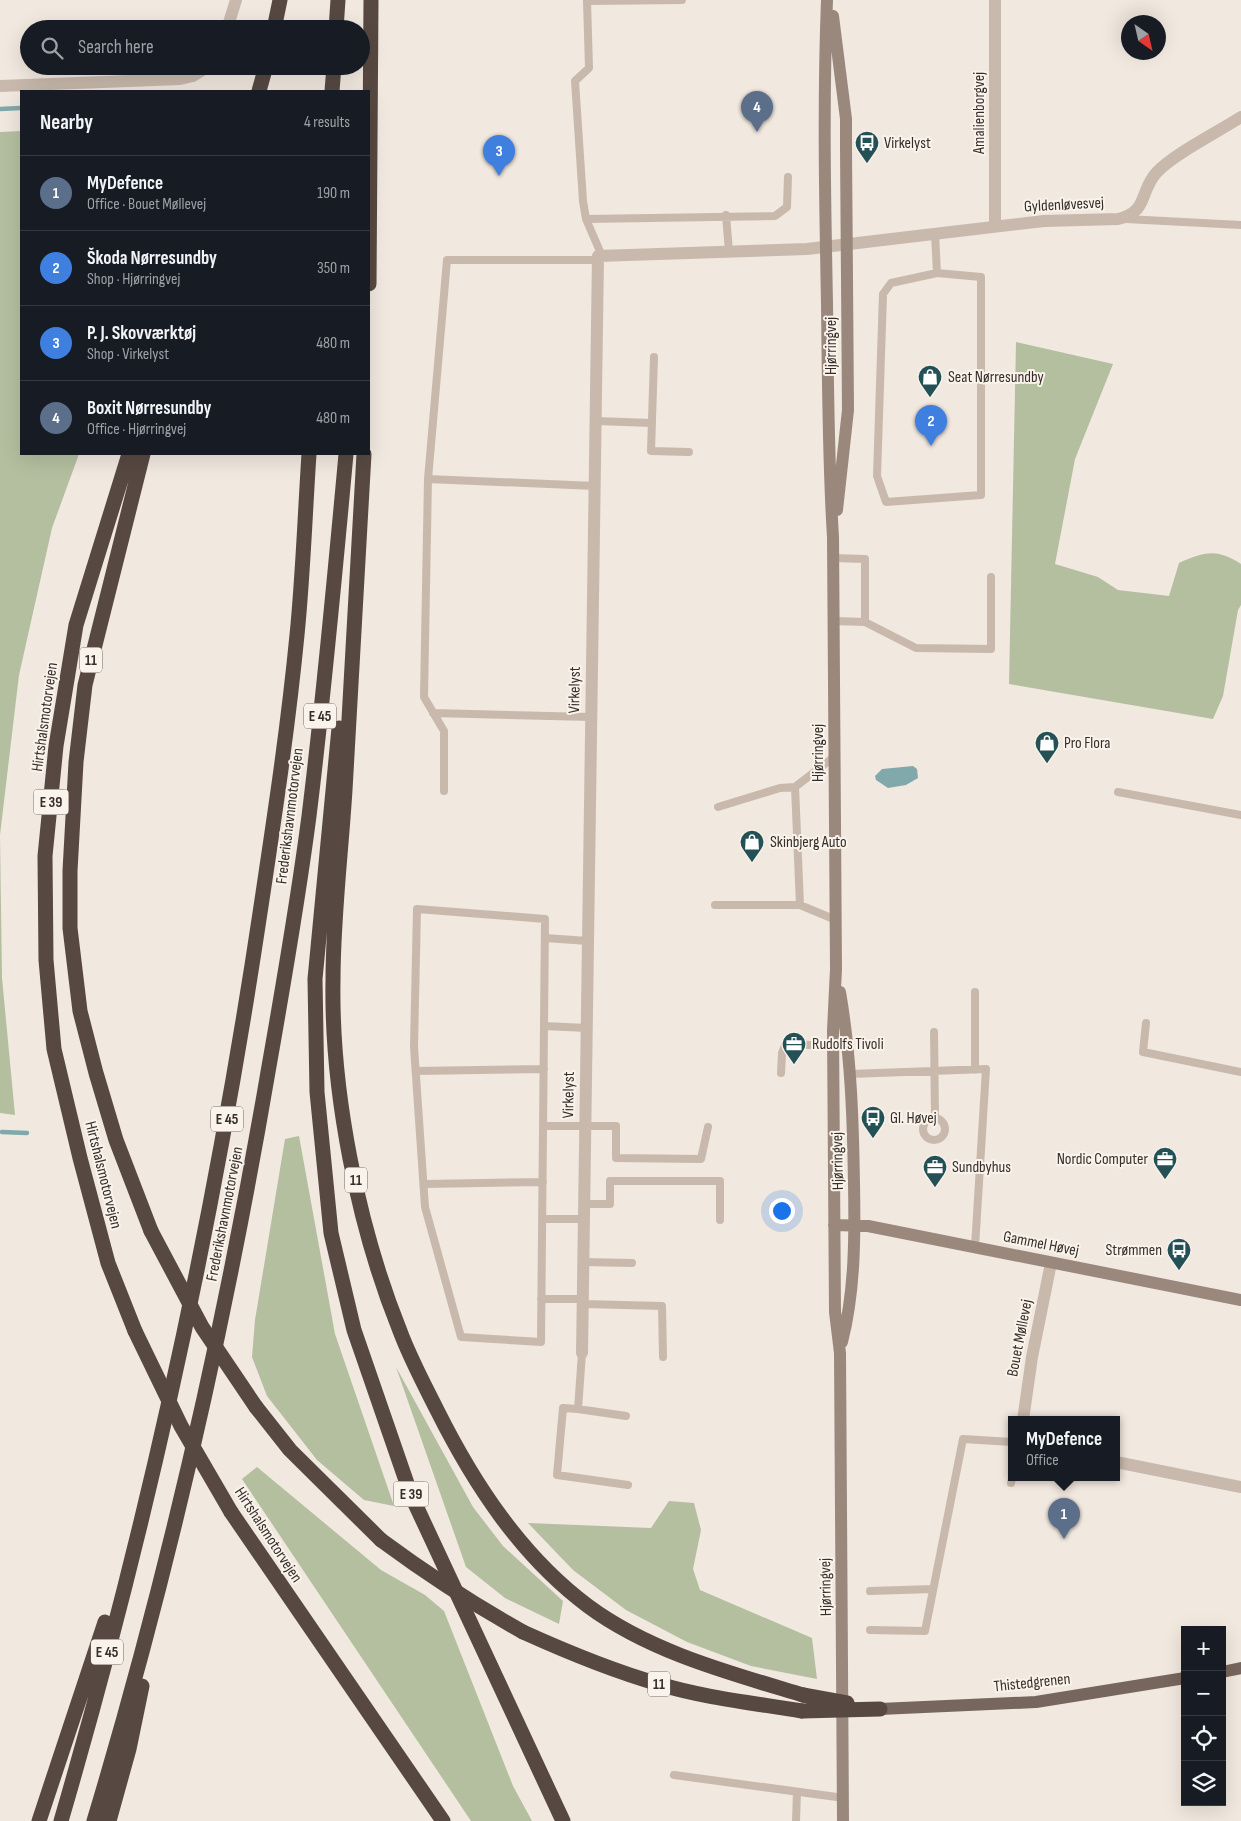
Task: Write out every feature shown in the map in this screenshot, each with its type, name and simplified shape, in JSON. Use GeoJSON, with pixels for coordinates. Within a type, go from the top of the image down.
{"type":"FeatureCollection","features":[{"type":"Feature","properties":{"kind":"highway"},"geometry":{"type":"LineString","coordinates":[[276,20],[280,0]]}},
{"type":"Feature","properties":{"kind":"highway"},"geometry":{"type":"LineString","coordinates":[[337,20],[338,0]]}},
{"type":"Feature","properties":{"kind":"highway"},"geometry":{"type":"LineString","coordinates":[[370,229],[371,0]]}},
{"type":"Feature","properties":{"kind":"highway"},"geometry":{"type":"LineString","coordinates":[[259,90],[263,75]]}},
{"type":"Feature","properties":{"kind":"highway"},"geometry":{"type":"LineString","coordinates":[[332,90],[333,75]]}},
{"type":"Feature","properties":{"kind":"highway","name":"Hirtshalsmotorvejen"},"geometry":{"type":"LineString","coordinates":[[129,455],[76,625],[56,746],[45,856],[46,960],[54,1049],[108,1263],[135,1331],[181,1426],[231,1512],[443,1821]]}},
{"type":"Feature","properties":{"kind":"highway","name":"11"},"geometry":{"type":"LineString","coordinates":[[143,455],[84,685],[70,871],[70,928],[80,1010],[116,1140],[151,1231],[202,1327],[256,1407],[290,1450],[381,1540],[474,1605],[523,1632],[556,1647],[659,1684],[727,1699],[888,1709]]}},
{"type":"Feature","properties":{"kind":"highway","name":"Frederikshavnmotorvejen"},"geometry":{"type":"LineString","coordinates":[[61,1821],[151,1483],[195,1286],[223,1146],[252,969],[284,751],[297,634],[309,455]]}},
{"type":"Feature","properties":{"kind":"highway","name":"Frederikshavnmotorvejen"},"geometry":{"type":"LineString","coordinates":[[94,1821],[116,1748],[173,1529],[227,1296],[284,976],[309,816],[346,455]]}},
{"type":"Feature","properties":{"kind":"highway","name":"11"},"geometry":{"type":"LineString","coordinates":[[364,455],[343,821],[335,912],[334,1033],[347,1142],[373,1250],[400,1331],[459,1454],[498,1515],[544,1567],[588,1606],[631,1632],[803,1703]]}},
{"type":"Feature","properties":{"kind":"highway","name":"E 39"},"geometry":{"type":"LineString","coordinates":[[364,455],[315,980],[317,1092],[331,1233],[354,1330],[411,1495],[563,1821]]}},
{"type":"Feature","properties":{"kind":"highway"},"geometry":{"type":"LineString","coordinates":[[39,1821],[151,1483]]}},
{"type":"Feature","properties":{"kind":"highway"},"geometry":{"type":"LineString","coordinates":[[109,1821],[129,1749],[173,1529]]}},
{"type":"Feature","properties":{"kind":"main road","name":"Hjørringvej"},"geometry":{"type":"LineString","coordinates":[[829,0],[846,119],[847,245],[848,410],[833,537]]}},
{"type":"Feature","properties":{"kind":"main road","name":"Hjørringvej"},"geometry":{"type":"LineString","coordinates":[[829,0],[825,57],[826,247],[829,477],[833,537],[834,621],[836,920],[833,1047],[834,1225],[836,1312],[840,1353],[843,1821]]}},
{"type":"Feature","properties":{"kind":"main road","name":"Hjørringvej"},"geometry":{"type":"LineString","coordinates":[[836,970],[846,1028],[850,1074],[854,1226],[849,1313],[840,1353]]}},
{"type":"Feature","properties":{"kind":"main road","name":"Gammel Høvej"},"geometry":{"type":"LineString","coordinates":[[834,1225],[868,1226],[1241,1300]]}},
{"type":"Feature","properties":{"kind":"main road"},"geometry":{"type":"LineString","coordinates":[[1226,1671],[1241,1668]]}},
{"type":"Feature","properties":{"kind":"main road","name":"Thistedgrenen"},"geometry":{"type":"LineString","coordinates":[[888,1709],[1036,1702],[1181,1679]]}},
{"type":"Feature","properties":{"kind":"street"},"geometry":{"type":"LineString","coordinates":[[230,20],[236,0]]}},
{"type":"Feature","properties":{"kind":"street","name":"Amalienborgvej"},"geometry":{"type":"LineString","coordinates":[[994,226],[995,0]]}},
{"type":"Feature","properties":{"kind":"street"},"geometry":{"type":"LineString","coordinates":[[0,86],[180,79],[195,75]]}},
{"type":"Feature","properties":{"kind":"street","name":"Gyldenløvesvej"},"geometry":{"type":"LineString","coordinates":[[847,245],[1044,220],[1118,219],[1130,216],[1137,211],[1148,185],[1159,170],[1241,117]]}},
{"type":"Feature","properties":{"kind":"street"},"geometry":{"type":"LineString","coordinates":[[600,258],[847,245]]}},
{"type":"Feature","properties":{"kind":"street","name":"Virkelyst"},"geometry":{"type":"LineString","coordinates":[[582,1353],[600,258]]}},
{"type":"Feature","properties":{"kind":"street","name":"Bouet Møllevej"},"geometry":{"type":"LineString","coordinates":[[1024,1416],[1031,1362],[1052,1262]]}},
{"type":"Feature","properties":{"kind":"street"},"geometry":{"type":"LineString","coordinates":[[1120,1463],[1241,1487]]}},
{"type":"Feature","properties":{"kind":"lane"},"geometry":{"type":"LineString","coordinates":[[444,791],[444,731],[424,697],[428,479],[447,260],[600,258],[586,219],[579,163],[575,81],[589,68],[587,1],[682,0]]}},
{"type":"Feature","properties":{"kind":"lane"},"geometry":{"type":"LineString","coordinates":[[586,219],[726,215],[775,216],[787,207],[788,177]]}},
{"type":"Feature","properties":{"kind":"lane"},"geometry":{"type":"LineString","coordinates":[[726,215],[728,252]]}},
{"type":"Feature","properties":{"kind":"lane"},"geometry":{"type":"LineString","coordinates":[[1118,219],[1241,225]]}},
{"type":"Feature","properties":{"kind":"lane"},"geometry":{"type":"LineString","coordinates":[[935,234],[937,273]]}},
{"type":"Feature","properties":{"kind":"lane"},"geometry":{"type":"LineString","coordinates":[[937,273],[981,277],[980,495],[886,502],[877,476],[883,294],[891,284],[937,273]]}},
{"type":"Feature","properties":{"kind":"lane"},"geometry":{"type":"LineString","coordinates":[[654,357],[651,452],[689,452]]}},
{"type":"Feature","properties":{"kind":"lane"},"geometry":{"type":"LineString","coordinates":[[596,421],[652,423]]}},
{"type":"Feature","properties":{"kind":"lane"},"geometry":{"type":"LineString","coordinates":[[428,479],[595,486]]}},
{"type":"Feature","properties":{"kind":"lane"},"geometry":{"type":"LineString","coordinates":[[833,558],[865,559],[865,622]]}},
{"type":"Feature","properties":{"kind":"lane"},"geometry":{"type":"LineString","coordinates":[[834,621],[865,622],[916,648],[991,649],[992,576]]}},
{"type":"Feature","properties":{"kind":"lane"},"geometry":{"type":"LineString","coordinates":[[433,713],[591,717]]}},
{"type":"Feature","properties":{"kind":"lane"},"geometry":{"type":"LineString","coordinates":[[718,807],[780,788],[795,787],[834,757]]}},
{"type":"Feature","properties":{"kind":"lane"},"geometry":{"type":"LineString","coordinates":[[795,787],[800,905]]}},
{"type":"Feature","properties":{"kind":"lane"},"geometry":{"type":"LineString","coordinates":[[1118,792],[1241,815]]}},
{"type":"Feature","properties":{"kind":"lane"},"geometry":{"type":"LineString","coordinates":[[715,905],[800,905],[836,920]]}},
{"type":"Feature","properties":{"kind":"lane"},"geometry":{"type":"LineString","coordinates":[[418,910],[545,919],[545,938],[541,1342],[461,1337],[425,1207],[414,1048],[418,910]]}},
{"type":"Feature","properties":{"kind":"lane"},"geometry":{"type":"LineString","coordinates":[[545,938],[588,941]]}},
{"type":"Feature","properties":{"kind":"lane"},"geometry":{"type":"LineString","coordinates":[[974,1070],[975,992]]}},
{"type":"Feature","properties":{"kind":"lane"},"geometry":{"type":"LineString","coordinates":[[1146,1023],[1143,1052],[1241,1072]]}},
{"type":"Feature","properties":{"kind":"lane"},"geometry":{"type":"LineString","coordinates":[[544,1026],[587,1028]]}},
{"type":"Feature","properties":{"kind":"lane"},"geometry":{"type":"LineString","coordinates":[[934,1032],[935,1118]]}},
{"type":"Feature","properties":{"kind":"lane"},"geometry":{"type":"LineString","coordinates":[[781,1073],[782,1053],[786,1043],[833,1047]]}},
{"type":"Feature","properties":{"kind":"lane"},"geometry":{"type":"LineString","coordinates":[[416,1071],[544,1069]]}},
{"type":"Feature","properties":{"kind":"lane"},"geometry":{"type":"LineString","coordinates":[[850,1074],[986,1070],[975,1247]]}},
{"type":"Feature","properties":{"kind":"lane"},"geometry":{"type":"LineString","coordinates":[[543,1126],[616,1126],[616,1158],[702,1160],[708,1127]]}},
{"type":"Feature","properties":{"kind":"lane"},"geometry":{"type":"LineString","coordinates":[[584,1204],[610,1204],[610,1181],[720,1181],[720,1220]]}},
{"type":"Feature","properties":{"kind":"lane"},"geometry":{"type":"LineString","coordinates":[[424,1184],[543,1182]]}},
{"type":"Feature","properties":{"kind":"lane"},"geometry":{"type":"LineString","coordinates":[[542,1219],[584,1219]]}},
{"type":"Feature","properties":{"kind":"lane"},"geometry":{"type":"LineString","coordinates":[[583,1262],[632,1263]]}},
{"type":"Feature","properties":{"kind":"lane"},"geometry":{"type":"LineString","coordinates":[[542,1299],[662,1306],[663,1357]]}},
{"type":"Feature","properties":{"kind":"lane"},"geometry":{"type":"LineString","coordinates":[[578,1409],[582,1353]]}},
{"type":"Feature","properties":{"kind":"lane"},"geometry":{"type":"LineString","coordinates":[[626,1416],[563,1408],[557,1475],[628,1485]]}},
{"type":"Feature","properties":{"kind":"lane"},"geometry":{"type":"LineString","coordinates":[[870,1630],[925,1631],[963,1439],[1008,1442]]}},
{"type":"Feature","properties":{"kind":"lane"},"geometry":{"type":"LineString","coordinates":[[870,1590],[933,1589]]}},
{"type":"Feature","properties":{"kind":"lane"},"geometry":{"type":"LineString","coordinates":[[674,1776],[844,1798]]}},
{"type":"Feature","properties":{"kind":"lane"},"geometry":{"type":"LineString","coordinates":[[796,1821],[797,1792]]}},
{"type":"Feature","properties":{"kind":"green space"},"geometry":{"type":"Polygon","coordinates":[[[20,131],[20,455],[79,455],[52,528],[19,675],[0,835],[0,132],[20,131]]]}},
{"type":"Feature","properties":{"kind":"green space"},"geometry":{"type":"Polygon","coordinates":[[[1016,342],[1113,364],[1075,459],[1055,564],[1098,577],[1118,590],[1169,596],[1179,563],[1210,553],[1224,556],[1241,564],[1241,605],[1238,610],[1223,696],[1213,719],[1009,684],[1016,342]]]}},
{"type":"Feature","properties":{"kind":"green space"},"geometry":{"type":"Polygon","coordinates":[[[0,835],[2,978],[15,1115],[0,1113],[0,835]]]}},
{"type":"Feature","properties":{"kind":"green space"},"geometry":{"type":"Polygon","coordinates":[[[299,1136],[335,1334],[394,1506],[364,1500],[317,1460],[267,1396],[252,1357],[255,1320],[285,1139],[299,1136]]]}},
{"type":"Feature","properties":{"kind":"green space"},"geometry":{"type":"Polygon","coordinates":[[[396,1367],[473,1507],[503,1546],[563,1601],[559,1624],[505,1598],[466,1567],[396,1367]]]}},
{"type":"Feature","properties":{"kind":"green space"},"geometry":{"type":"Polygon","coordinates":[[[257,1467],[381,1570],[425,1595],[444,1611],[513,1786],[532,1821],[471,1821],[242,1479],[257,1467]]]}},
{"type":"Feature","properties":{"kind":"green space"},"geometry":{"type":"Polygon","coordinates":[[[669,1501],[694,1503],[701,1530],[693,1569],[700,1590],[812,1638],[817,1679],[751,1666],[687,1642],[626,1610],[573,1570],[528,1523],[651,1528],[669,1501]]]}},
{"type":"Feature","properties":{"kind":"water"},"geometry":{"type":"Polygon","coordinates":[[[913,766],[917,769],[918,778],[906,785],[888,788],[876,780],[875,776],[882,769],[913,766]]]}},
{"type":"Feature","properties":{"kind":"waterway"},"geometry":{"type":"LineString","coordinates":[[0,109],[20,108]]}},
{"type":"Feature","properties":{"kind":"waterway"},"geometry":{"type":"LineString","coordinates":[[2,1132],[27,1133]]}},
{"type":"Feature","properties":{"kind":"place","name":"Boxit Nørresundby"},"geometry":{"type":"Point","coordinates":[757,132]}},
{"type":"Feature","properties":{"kind":"place","name":"Virkelyst"},"geometry":{"type":"Point","coordinates":[867,164]}},
{"type":"Feature","properties":{"kind":"place","name":"P. J. Skovværktøj"},"geometry":{"type":"Point","coordinates":[499,176]}},
{"type":"Feature","properties":{"kind":"place","name":"Seat Nørresundby"},"geometry":{"type":"Point","coordinates":[930,398]}},
{"type":"Feature","properties":{"kind":"place","name":"Škoda Nørresundby"},"geometry":{"type":"Point","coordinates":[931,446]}},
{"type":"Feature","properties":{"kind":"place","name":"Pro Flora"},"geometry":{"type":"Point","coordinates":[1047,764]}},
{"type":"Feature","properties":{"kind":"place","name":"Skinbjerg Auto"},"geometry":{"type":"Point","coordinates":[752,863]}},
{"type":"Feature","properties":{"kind":"place","name":"Rudolfs Tivoli"},"geometry":{"type":"Point","coordinates":[794,1065]}},
{"type":"Feature","properties":{"kind":"place","name":"Gl. Høvej"},"geometry":{"type":"Point","coordinates":[873,1139]}},
{"type":"Feature","properties":{"kind":"place","name":"Nordic Computer"},"geometry":{"type":"Point","coordinates":[1165,1180]}},
{"type":"Feature","properties":{"kind":"place","name":"Sundbyhus"},"geometry":{"type":"Point","coordinates":[935,1188]}},
{"type":"Feature","properties":{"kind":"place","name":"Strømmen"},"geometry":{"type":"Point","coordinates":[1179,1271]}},
{"type":"Feature","properties":{"kind":"place","name":"MyDefence"},"geometry":{"type":"Point","coordinates":[1064,1539]}}]}
